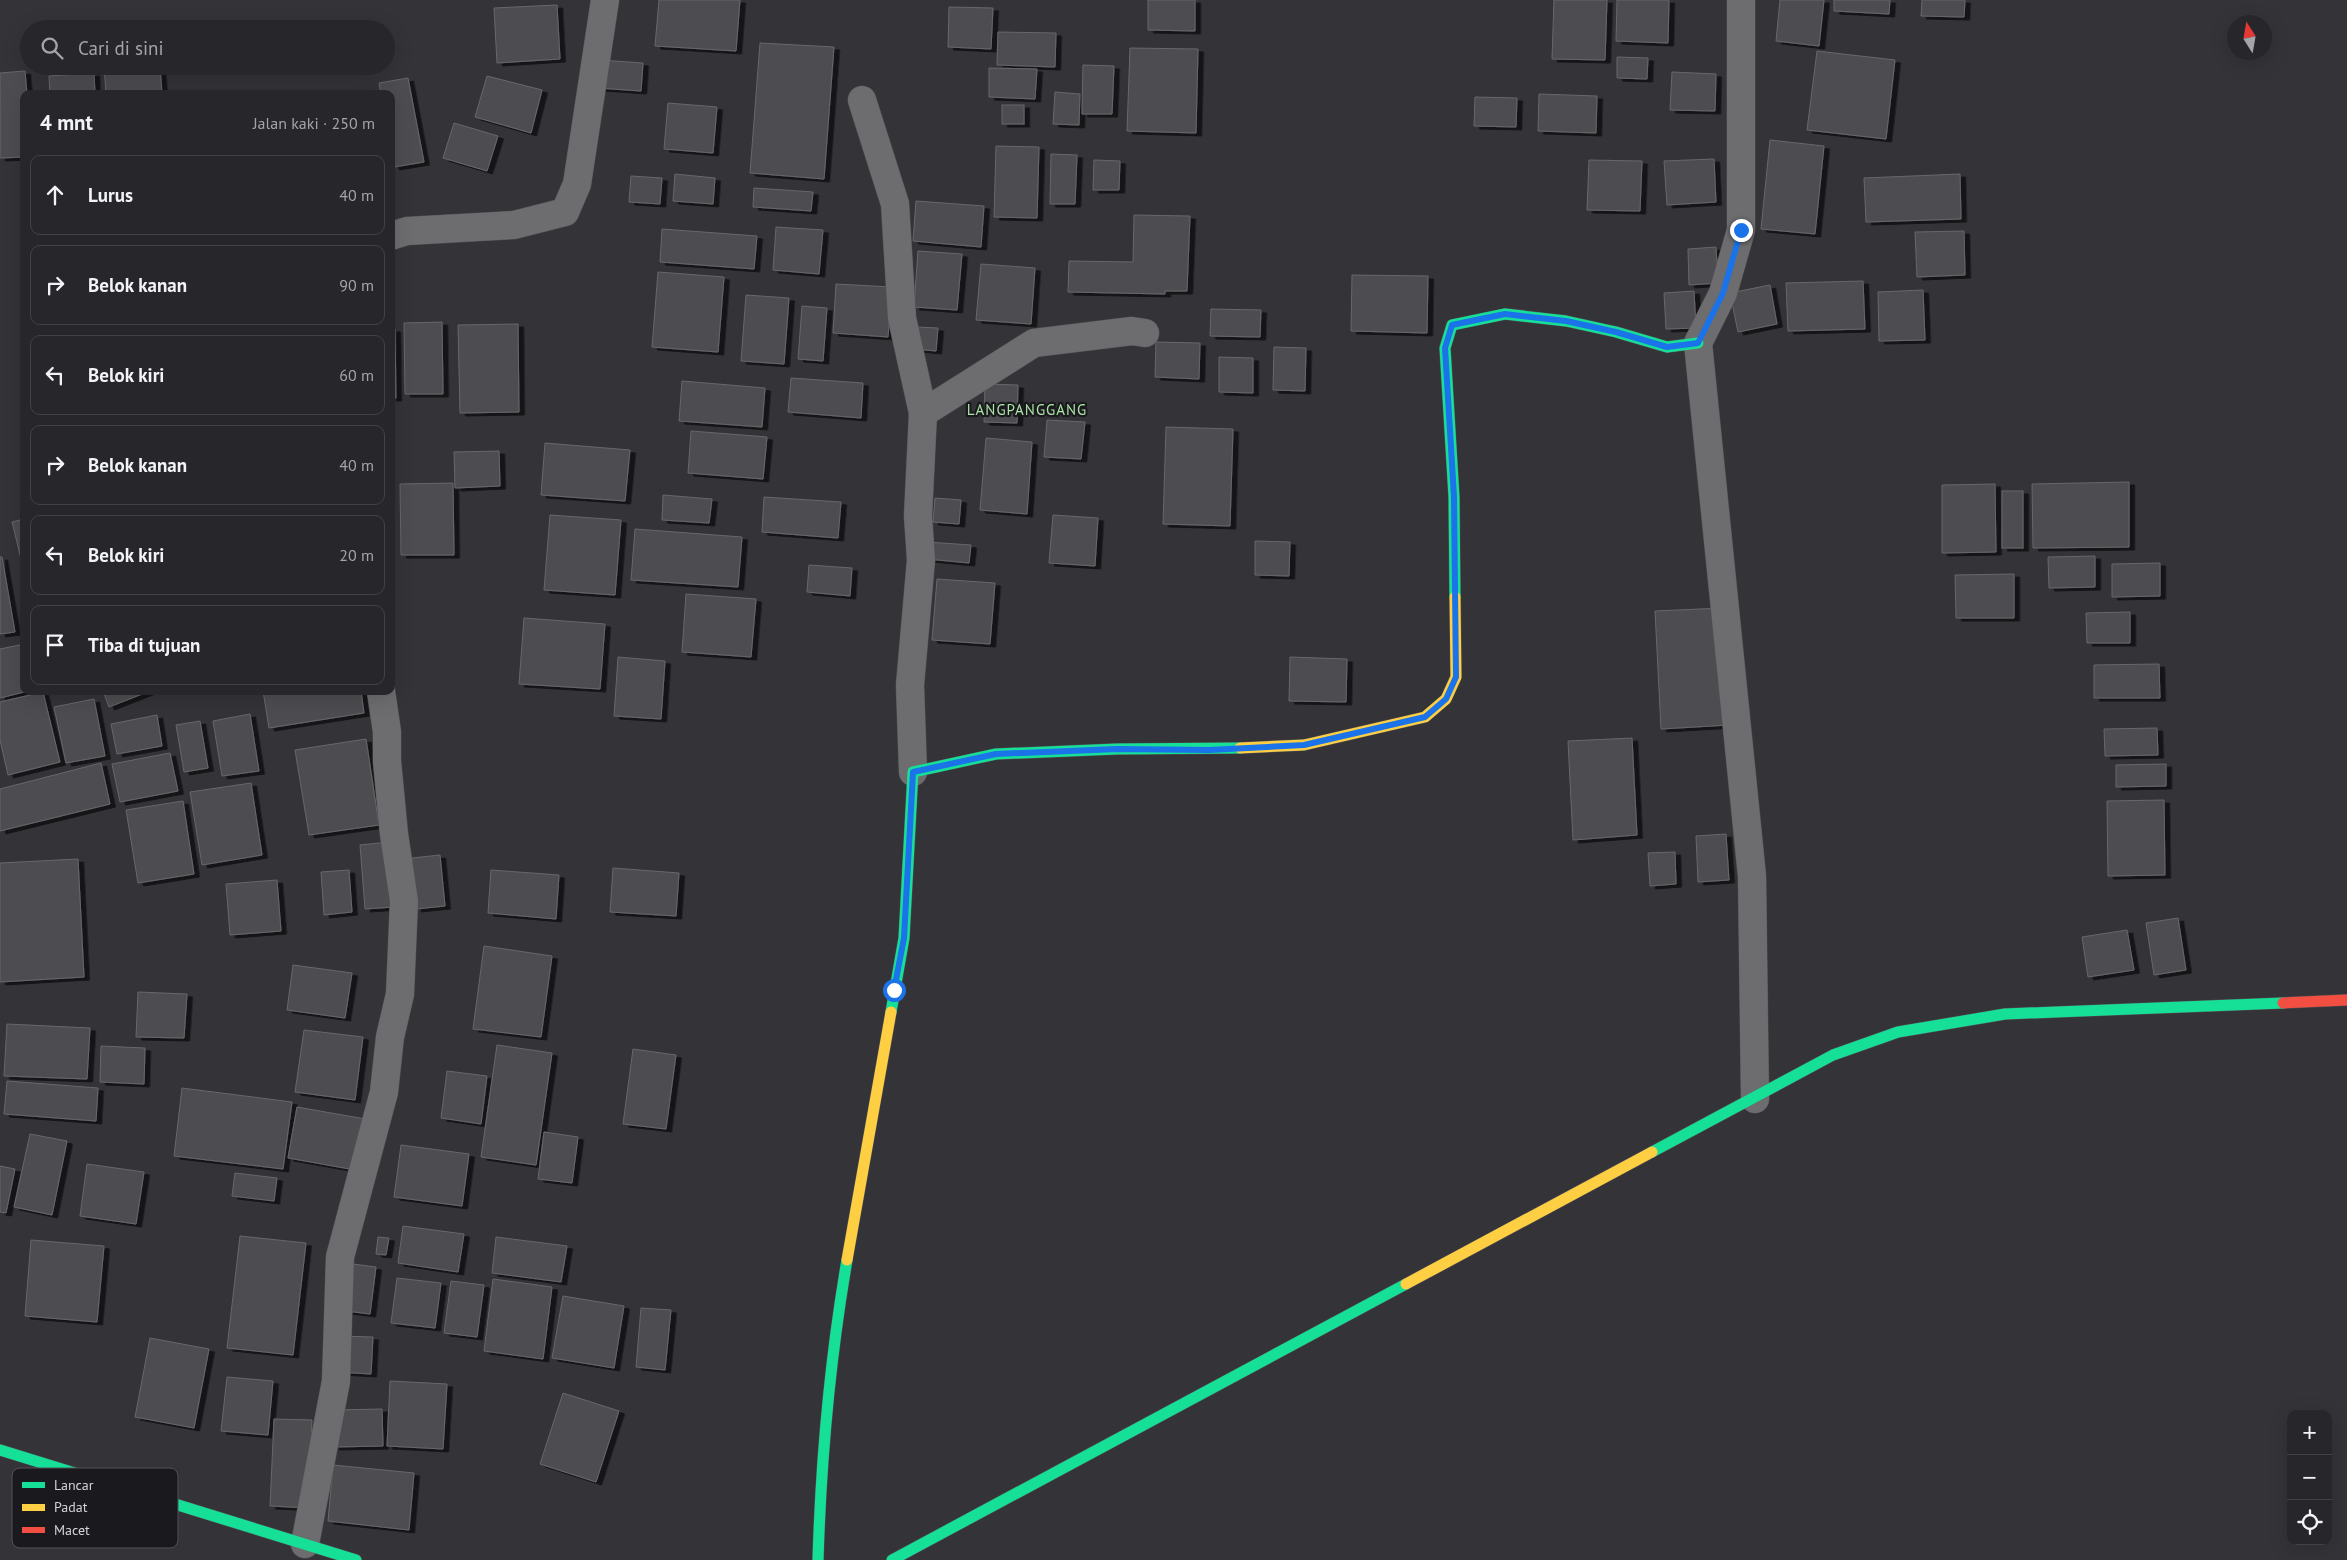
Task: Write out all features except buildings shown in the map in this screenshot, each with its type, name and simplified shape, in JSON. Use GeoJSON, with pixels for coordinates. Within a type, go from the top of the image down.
{"type":"FeatureCollection","features":[{"type":"Feature","properties":{"kind":"street"},"geometry":{"type":"LineString","coordinates":[[395,235],[407,231],[514,225],[565,212],[577,184],[605,0]]}},
{"type":"Feature","properties":{"kind":"street"},"geometry":{"type":"LineString","coordinates":[[1740,0],[1741,230],[1723,293],[1698,343],[1752,876],[1755,1099]]}},
{"type":"Feature","properties":{"kind":"street"},"geometry":{"type":"LineString","coordinates":[[818,1560],[820,1488],[835,1329],[904,938],[913,772],[910,685],[921,560],[918,516],[923,412],[902,318],[895,204],[862,100]]}},
{"type":"Feature","properties":{"kind":"street"},"geometry":{"type":"LineString","coordinates":[[913,772],[996,754],[1117,749],[1209,750],[1304,745],[1425,717],[1446,699],[1456,677],[1454,497],[1445,348],[1452,325],[1505,314],[1566,321],[1616,332],[1667,347],[1698,343]]}},
{"type":"Feature","properties":{"kind":"street"},"geometry":{"type":"LineString","coordinates":[[923,412],[1034,343],[1132,331],[1145,333]]}},
{"type":"Feature","properties":{"kind":"street"},"geometry":{"type":"LineString","coordinates":[[305,1544],[336,1381],[340,1257],[384,1092],[390,1037],[400,994],[404,901],[394,834],[387,761],[387,732],[382,695]]}},
{"type":"Feature","properties":{"kind":"street"},"geometry":{"type":"LineString","coordinates":[[892,1560],[1755,1099],[1833,1055],[1898,1032],[2004,1014],[2347,1000]]}},
{"type":"Feature","properties":{"kind":"street"},"geometry":{"type":"LineString","coordinates":[[0,1450],[58,1468]]}},
{"type":"Feature","properties":{"kind":"street"},"geometry":{"type":"LineString","coordinates":[[178,1505],[356,1560]]}},
{"type":"Feature","properties":{"kind":"traffic: fast"},"geometry":{"type":"LineString","coordinates":[[1455,597],[1454,497],[1445,348],[1452,325],[1505,314],[1566,321],[1616,332],[1667,347],[1698,343]]}},
{"type":"Feature","properties":{"kind":"traffic: fast"},"geometry":{"type":"LineString","coordinates":[[891,1012],[904,938],[913,772],[996,754],[1117,749],[1240,748]]}},
{"type":"Feature","properties":{"kind":"traffic: fast"},"geometry":{"type":"LineString","coordinates":[[1652,1152],[1833,1055],[1898,1032],[2005,1014],[2283,1003]]}},
{"type":"Feature","properties":{"kind":"traffic: fast"},"geometry":{"type":"LineString","coordinates":[[818,1560],[821,1484],[827,1409],[847,1260]]}},
{"type":"Feature","properties":{"kind":"traffic: fast"},"geometry":{"type":"LineString","coordinates":[[892,1560],[1406,1284]]}},
{"type":"Feature","properties":{"kind":"traffic: fast"},"geometry":{"type":"LineString","coordinates":[[0,1450],[58,1468]]}},
{"type":"Feature","properties":{"kind":"traffic: fast"},"geometry":{"type":"LineString","coordinates":[[178,1505],[356,1560]]}},
{"type":"Feature","properties":{"kind":"traffic: slow"},"geometry":{"type":"LineString","coordinates":[[1240,748],[1304,745],[1425,717],[1446,699],[1456,677],[1455,597]]}},
{"type":"Feature","properties":{"kind":"traffic: slow"},"geometry":{"type":"LineString","coordinates":[[847,1260],[891,1012]]}},
{"type":"Feature","properties":{"kind":"traffic: slow"},"geometry":{"type":"LineString","coordinates":[[1406,1284],[1652,1152]]}},
{"type":"Feature","properties":{"kind":"traffic: jam"},"geometry":{"type":"LineString","coordinates":[[2283,1003],[2347,1000]]}},
{"type":"Feature","properties":{"kind":"district","name":"LANGPANGGANG"},"geometry":{"type":"Point","coordinates":[1027,410]}},
{"type":"Feature","properties":{"kind":"route"},"geometry":{"type":"LineString","coordinates":[[894,990],[904,938],[913,772],[996,754],[1117,749],[1209,750],[1304,745],[1425,717],[1446,699],[1456,677],[1454,497],[1445,348],[1452,325],[1505,314],[1566,321],[1616,332],[1667,347],[1698,343],[1723,293],[1741,230]]}}]}
